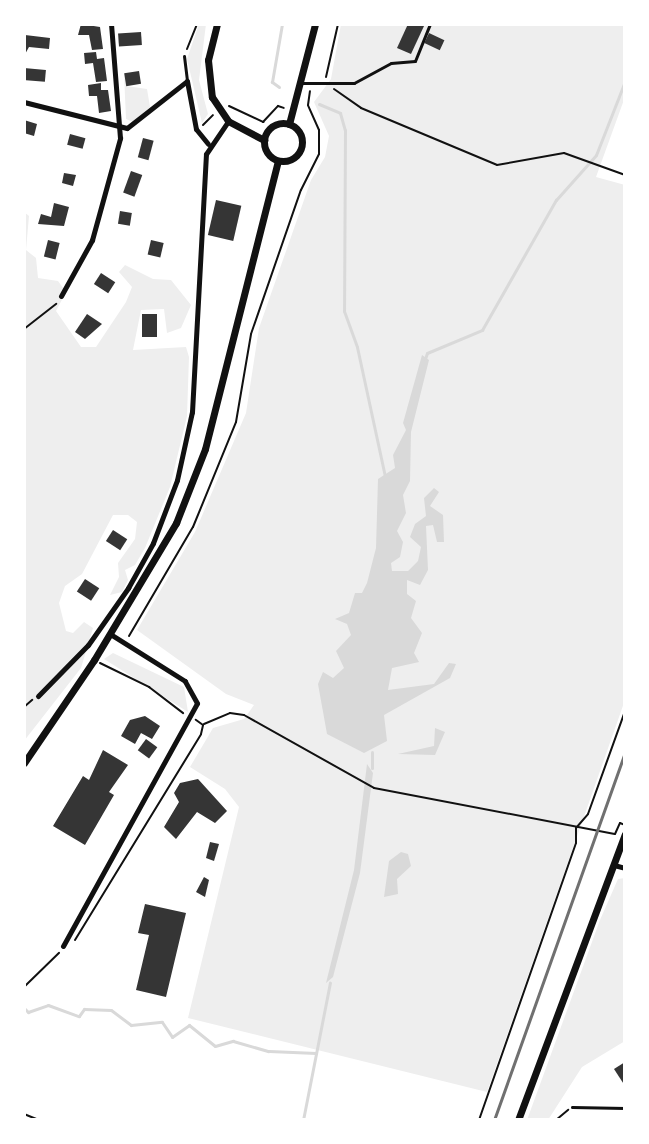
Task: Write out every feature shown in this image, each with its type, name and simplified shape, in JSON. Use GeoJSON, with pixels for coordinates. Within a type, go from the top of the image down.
{"type":"FeatureCollection","features":[{"type":"Feature","properties":{"kind":"main road"},"geometry":{"type":"LineString","coordinates":[[217,24],[207,73],[219,111],[228,121],[264,140]]}},
{"type":"Feature","properties":{"kind":"main road"},"geometry":{"type":"LineString","coordinates":[[289,124],[315,24]]}},
{"type":"Feature","properties":{"kind":"main road"},"geometry":{"type":"LineString","coordinates":[[289,124],[300,133],[302,148],[293,159],[278,161],[267,153],[264,140],[271,127],[289,124]]}},
{"type":"Feature","properties":{"kind":"main road"},"geometry":{"type":"LineString","coordinates":[[24,763],[110,634],[176,523],[198,472],[278,161]]}},
{"type":"Feature","properties":{"kind":"main road"},"geometry":{"type":"LineString","coordinates":[[518,1120],[625,834]]}},
{"type":"Feature","properties":{"kind":"street"},"geometry":{"type":"LineString","coordinates":[[61,296],[92,240],[121,127],[111,24]]}},
{"type":"Feature","properties":{"kind":"street"},"geometry":{"type":"LineString","coordinates":[[24,102],[121,127],[135,126],[174,87],[187,81],[196,129],[208,144]]}},
{"type":"Feature","properties":{"kind":"street"},"geometry":{"type":"LineString","coordinates":[[38,696],[88,645],[128,588],[153,543],[177,480],[192,412],[208,144],[228,121]]}},
{"type":"Feature","properties":{"kind":"street"},"geometry":{"type":"LineString","coordinates":[[63,946],[197,703],[191,686],[110,634]]}},
{"type":"Feature","properties":{"kind":"street"},"geometry":{"type":"LineString","coordinates":[[613,864],[625,868]]}},
{"type":"Feature","properties":{"kind":"lane"},"geometry":{"type":"LineString","coordinates":[[299,82],[331,87],[366,80],[399,60],[415,61],[430,24]]}},
{"type":"Feature","properties":{"kind":"lane"},"geometry":{"type":"LineString","coordinates":[[184,56],[187,81]]}},
{"type":"Feature","properties":{"kind":"lane"},"geometry":{"type":"LineString","coordinates":[[572,1107],[625,1108]]}},
{"type":"Feature","properties":{"kind":"path"},"geometry":{"type":"LineString","coordinates":[[184,56],[197,24]]}},
{"type":"Feature","properties":{"kind":"path"},"geometry":{"type":"LineString","coordinates":[[338,24],[326,70],[331,87],[361,108],[497,165],[564,153],[625,175]]}},
{"type":"Feature","properties":{"kind":"path"},"geometry":{"type":"LineString","coordinates":[[125,644],[193,527],[236,422],[251,334],[301,190],[319,154],[319,130],[310,110],[311,85]]}},
{"type":"Feature","properties":{"kind":"path"},"geometry":{"type":"LineString","coordinates":[[196,129],[231,105],[249,119],[263,122],[278,106],[310,110]]}},
{"type":"Feature","properties":{"kind":"path"},"geometry":{"type":"LineString","coordinates":[[24,329],[61,296]]}},
{"type":"Feature","properties":{"kind":"path"},"geometry":{"type":"LineString","coordinates":[[24,707],[38,696]]}},
{"type":"Feature","properties":{"kind":"path"},"geometry":{"type":"LineString","coordinates":[[479,1120],[576,843],[576,828],[588,814],[625,711]]}},
{"type":"Feature","properties":{"kind":"path"},"geometry":{"type":"LineString","coordinates":[[203,725],[230,713],[244,715],[374,788],[615,834],[620,823],[625,825]]}},
{"type":"Feature","properties":{"kind":"path"},"geometry":{"type":"LineString","coordinates":[[556,1120],[572,1107]]}},
{"type":"Feature","properties":{"kind":"path"},"geometry":{"type":"LineString","coordinates":[[24,1114],[39,1120]]}},
{"type":"Feature","properties":{"kind":"shaded area"},"geometry":{"type":"Polygon","coordinates":[[[199,24],[206,24],[199,80],[208,114],[202,123],[187,59],[199,24]]]}},
{"type":"Feature","properties":{"kind":"shaded area"},"geometry":{"type":"Polygon","coordinates":[[[341,24],[625,24],[625,97],[596,177],[625,185],[625,700],[487,1092],[188,1018],[239,807],[225,789],[190,767],[213,728],[244,719],[254,705],[226,694],[137,630],[195,532],[246,413],[259,328],[311,180],[325,157],[329,136],[314,102],[331,79],[341,24]]]}},
{"type":"Feature","properties":{"kind":"shaded area"},"geometry":{"type":"Polygon","coordinates":[[[124,74],[126,86],[147,89],[150,107],[133,122],[126,119],[124,74]]]}},
{"type":"Feature","properties":{"kind":"shaded area"},"geometry":{"type":"Polygon","coordinates":[[[24,212],[29,216],[26,250],[36,258],[38,278],[58,281],[66,292],[56,311],[81,347],[96,347],[126,302],[132,287],[119,272],[125,265],[153,279],[171,280],[191,305],[181,328],[167,333],[164,309],[141,310],[133,350],[186,347],[189,357],[187,416],[170,487],[145,548],[135,565],[125,570],[128,580],[122,592],[110,595],[119,577],[118,563],[135,539],[137,522],[128,515],[113,515],[82,574],[65,586],[59,603],[66,631],[73,633],[84,622],[93,628],[81,668],[24,741],[24,212]]]}},
{"type":"Feature","properties":{"kind":"shaded area"},"geometry":{"type":"Polygon","coordinates":[[[422,355],[429,360],[411,432],[410,481],[403,495],[406,513],[397,531],[403,542],[400,557],[391,563],[392,571],[408,571],[418,561],[421,547],[410,537],[415,524],[426,516],[424,498],[434,488],[439,492],[430,506],[443,515],[444,542],[437,542],[433,525],[426,526],[428,570],[420,585],[407,580],[407,594],[416,601],[411,618],[422,633],[414,653],[419,662],[392,668],[388,690],[434,684],[449,663],[456,664],[450,678],[384,715],[387,741],[364,753],[327,734],[318,684],[323,672],[333,678],[344,668],[336,651],[351,635],[347,624],[335,619],[349,613],[355,593],[362,593],[367,583],[376,548],[378,479],[395,468],[393,455],[406,430],[403,423],[422,355]]]}},
{"type":"Feature","properties":{"kind":"shaded area"},"geometry":{"type":"Polygon","coordinates":[[[113,653],[184,687],[188,712],[104,659],[113,653]]]}},
{"type":"Feature","properties":{"kind":"shaded area"},"geometry":{"type":"Polygon","coordinates":[[[435,728],[445,732],[435,755],[398,754],[434,746],[435,728]]]}},
{"type":"Feature","properties":{"kind":"shaded area"},"geometry":{"type":"Polygon","coordinates":[[[367,764],[373,773],[360,873],[333,977],[326,983],[354,870],[367,764]]]}},
{"type":"Feature","properties":{"kind":"shaded area"},"geometry":{"type":"Polygon","coordinates":[[[401,852],[408,854],[411,866],[397,879],[398,894],[384,897],[389,861],[401,852]]]}},
{"type":"Feature","properties":{"kind":"shaded area"},"geometry":{"type":"Polygon","coordinates":[[[625,878],[625,1041],[582,1067],[548,1120],[527,1120],[600,920],[618,879],[625,878]]]}},
{"type":"Feature","properties":{"kind":"building"},"geometry":{"type":"Polygon","coordinates":[[[81,24],[100,27],[103,49],[92,50],[89,35],[78,35],[81,24]]]}},
{"type":"Feature","properties":{"kind":"building"},"geometry":{"type":"Polygon","coordinates":[[[408,24],[424,26],[411,54],[397,48],[408,24]]]}},
{"type":"Feature","properties":{"kind":"building"},"geometry":{"type":"Polygon","coordinates":[[[141,32],[142,45],[119,47],[118,34],[141,32]]]}},
{"type":"Feature","properties":{"kind":"building"},"geometry":{"type":"Polygon","coordinates":[[[429,33],[444,40],[440,50],[424,43],[429,33]]]}},
{"type":"Feature","properties":{"kind":"building"},"geometry":{"type":"Polygon","coordinates":[[[25,35],[50,38],[49,49],[29,47],[24,56],[25,35]]]}},
{"type":"Feature","properties":{"kind":"building"},"geometry":{"type":"Polygon","coordinates":[[[96,52],[97,59],[104,58],[107,81],[96,82],[93,63],[85,64],[84,53],[96,52]]]}},
{"type":"Feature","properties":{"kind":"building"},"geometry":{"type":"Polygon","coordinates":[[[24,68],[46,70],[45,82],[24,80],[24,68]]]}},
{"type":"Feature","properties":{"kind":"building"},"geometry":{"type":"Polygon","coordinates":[[[139,71],[141,84],[126,86],[124,73],[139,71]]]}},
{"type":"Feature","properties":{"kind":"building"},"geometry":{"type":"Polygon","coordinates":[[[101,83],[101,90],[108,90],[111,111],[99,113],[97,96],[89,96],[88,85],[101,83]]]}},
{"type":"Feature","properties":{"kind":"building"},"geometry":{"type":"Polygon","coordinates":[[[24,120],[37,124],[34,136],[24,133],[24,120]]]}},
{"type":"Feature","properties":{"kind":"building"},"geometry":{"type":"Polygon","coordinates":[[[70,134],[85,138],[83,149],[67,145],[70,134]]]}},
{"type":"Feature","properties":{"kind":"building"},"geometry":{"type":"Polygon","coordinates":[[[143,138],[154,141],[148,160],[138,157],[143,138]]]}},
{"type":"Feature","properties":{"kind":"building"},"geometry":{"type":"Polygon","coordinates":[[[131,171],[142,175],[134,197],[123,193],[131,171]]]}},
{"type":"Feature","properties":{"kind":"building"},"geometry":{"type":"Polygon","coordinates":[[[64,173],[76,175],[73,186],[62,183],[64,173]]]}},
{"type":"Feature","properties":{"kind":"building"},"geometry":{"type":"Polygon","coordinates":[[[216,200],[241,206],[233,241],[208,235],[216,200]]]}},
{"type":"Feature","properties":{"kind":"building"},"geometry":{"type":"Polygon","coordinates":[[[54,203],[69,207],[64,226],[38,224],[41,214],[51,217],[54,203]]]}},
{"type":"Feature","properties":{"kind":"building"},"geometry":{"type":"Polygon","coordinates":[[[120,211],[132,213],[130,226],[118,224],[120,211]]]}},
{"type":"Feature","properties":{"kind":"building"},"geometry":{"type":"Polygon","coordinates":[[[48,240],[60,243],[56,259],[44,256],[48,240]]]}},
{"type":"Feature","properties":{"kind":"building"},"geometry":{"type":"Polygon","coordinates":[[[151,240],[164,243],[160,258],[148,255],[151,240]]]}},
{"type":"Feature","properties":{"kind":"building"},"geometry":{"type":"Polygon","coordinates":[[[101,273],[115,282],[108,293],[94,284],[101,273]]]}},
{"type":"Feature","properties":{"kind":"building"},"geometry":{"type":"Polygon","coordinates":[[[87,314],[102,324],[85,339],[75,332],[87,314]]]}},
{"type":"Feature","properties":{"kind":"building"},"geometry":{"type":"Polygon","coordinates":[[[142,314],[157,314],[157,337],[142,337],[142,314]]]}},
{"type":"Feature","properties":{"kind":"building"},"geometry":{"type":"Polygon","coordinates":[[[113,530],[127,539],[120,550],[106,541],[113,530]]]}},
{"type":"Feature","properties":{"kind":"building"},"geometry":{"type":"Polygon","coordinates":[[[85,579],[99,588],[91,601],[77,592],[85,579]]]}},
{"type":"Feature","properties":{"kind":"building"},"geometry":{"type":"Polygon","coordinates":[[[145,716],[160,726],[152,739],[141,733],[135,744],[121,736],[130,720],[145,716]]]}},
{"type":"Feature","properties":{"kind":"building"},"geometry":{"type":"Polygon","coordinates":[[[146,739],[157,747],[149,759],[138,750],[146,739]]]}},
{"type":"Feature","properties":{"kind":"building"},"geometry":{"type":"Polygon","coordinates":[[[103,750],[128,765],[109,792],[114,795],[85,845],[53,826],[83,776],[89,780],[103,750]]]}},
{"type":"Feature","properties":{"kind":"building"},"geometry":{"type":"Polygon","coordinates":[[[198,779],[227,811],[215,823],[197,812],[176,839],[164,827],[179,802],[174,793],[180,783],[198,779]]]}},
{"type":"Feature","properties":{"kind":"building"},"geometry":{"type":"Polygon","coordinates":[[[210,842],[219,844],[214,861],[206,858],[210,842]]]}},
{"type":"Feature","properties":{"kind":"building"},"geometry":{"type":"Polygon","coordinates":[[[204,877],[209,880],[205,897],[196,892],[204,877]]]}},
{"type":"Feature","properties":{"kind":"building"},"geometry":{"type":"Polygon","coordinates":[[[145,904],[186,913],[166,997],[136,990],[149,935],[138,933],[145,904]]]}},
{"type":"Feature","properties":{"kind":"building"},"geometry":{"type":"Polygon","coordinates":[[[625,1062],[625,1086],[614,1069],[625,1062]]]}},
{"type":"Feature","properties":{"kind":"waterway"},"geometry":{"type":"LineString","coordinates":[[279,87],[272,82],[282,24]]}},
{"type":"Feature","properties":{"kind":"waterway"},"geometry":{"type":"LineString","coordinates":[[625,70],[625,81]]}},
{"type":"Feature","properties":{"kind":"waterway"},"geometry":{"type":"LineString","coordinates":[[425,359],[427,353],[482,330],[556,200],[596,155],[625,81]]}},
{"type":"Feature","properties":{"kind":"waterway"},"geometry":{"type":"LineString","coordinates":[[319,104],[340,113],[345,130],[344,311],[357,347],[385,477]]}},
{"type":"Feature","properties":{"kind":"waterway"},"geometry":{"type":"LineString","coordinates":[[372,752],[372,768]]}},
{"type":"Feature","properties":{"kind":"waterway"},"geometry":{"type":"LineString","coordinates":[[303,1120],[330,983]]}},
{"type":"Feature","properties":{"kind":"waterway"},"geometry":{"type":"LineString","coordinates":[[24,1008],[28,1012],[48,1005],[79,1016],[84,1009],[111,1010],[131,1025],[162,1022],[172,1037],[189,1025],[215,1046],[233,1041],[269,1051],[316,1053]]}},
{"type":"Feature","properties":{"kind":"railway"},"geometry":{"type":"LineString","coordinates":[[494,1120],[625,752]]}}]}
